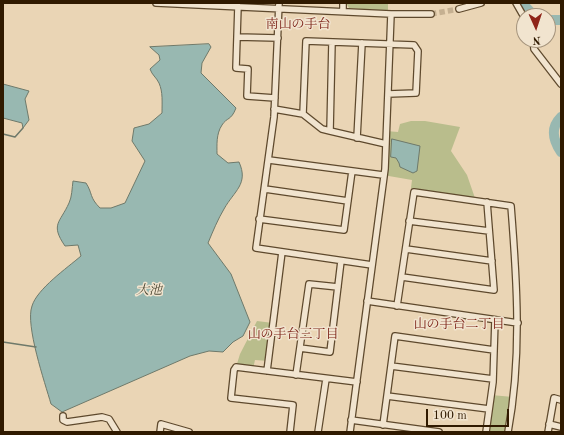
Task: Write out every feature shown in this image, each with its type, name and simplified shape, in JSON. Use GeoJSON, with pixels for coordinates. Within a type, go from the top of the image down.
{"type":"FeatureCollection","features":[{"type":"Feature","properties":{"kind":"street"},"geometry":{"type":"LineString","coordinates":[[156,3],[279,6],[391,14],[431,14]]}},
{"type":"Feature","properties":{"kind":"street"},"geometry":{"type":"LineString","coordinates":[[342,11],[343,3]]}},
{"type":"Feature","properties":{"kind":"street"},"geometry":{"type":"LineString","coordinates":[[459,9],[480,3]]}},
{"type":"Feature","properties":{"kind":"street"},"geometry":{"type":"LineString","coordinates":[[238,6],[236,68],[248,69],[247,96],[275,98]]}},
{"type":"Feature","properties":{"kind":"street"},"geometry":{"type":"LineString","coordinates":[[279,6],[274,109],[269,160],[259,219],[256,248],[372,265]]}},
{"type":"Feature","properties":{"kind":"street"},"geometry":{"type":"LineString","coordinates":[[350,432],[383,175],[386,144],[391,14]]}},
{"type":"Feature","properties":{"kind":"street"},"geometry":{"type":"LineString","coordinates":[[237,37],[278,38]]}},
{"type":"Feature","properties":{"kind":"street"},"geometry":{"type":"LineString","coordinates":[[303,114],[306,41],[414,45],[418,51],[416,93],[388,94]]}},
{"type":"Feature","properties":{"kind":"street"},"geometry":{"type":"LineString","coordinates":[[330,131],[332,42]]}},
{"type":"Feature","properties":{"kind":"street"},"geometry":{"type":"LineString","coordinates":[[357,138],[362,43]]}},
{"type":"Feature","properties":{"kind":"street"},"geometry":{"type":"LineString","coordinates":[[534,48],[561,84]]}},
{"type":"Feature","properties":{"kind":"street"},"geometry":{"type":"LineString","coordinates":[[274,109],[303,114],[322,128],[330,131],[386,144]]}},
{"type":"Feature","properties":{"kind":"street"},"geometry":{"type":"LineString","coordinates":[[269,160],[383,175]]}},
{"type":"Feature","properties":{"kind":"street"},"geometry":{"type":"LineString","coordinates":[[259,219],[344,230],[352,171]]}},
{"type":"Feature","properties":{"kind":"street"},"geometry":{"type":"LineString","coordinates":[[264,189],[348,201]]}},
{"type":"Feature","properties":{"kind":"street"},"geometry":{"type":"LineString","coordinates":[[397,306],[414,192],[511,206],[518,322],[515,377],[508,432]]}},
{"type":"Feature","properties":{"kind":"street"},"geometry":{"type":"LineString","coordinates":[[402,277],[494,290],[487,202]]}},
{"type":"Feature","properties":{"kind":"street"},"geometry":{"type":"LineString","coordinates":[[409,221],[489,231]]}},
{"type":"Feature","properties":{"kind":"street"},"geometry":{"type":"LineString","coordinates":[[406,249],[492,261]]}},
{"type":"Feature","properties":{"kind":"street"},"geometry":{"type":"LineString","coordinates":[[267,371],[282,252]]}},
{"type":"Feature","properties":{"kind":"street"},"geometry":{"type":"LineString","coordinates":[[300,348],[330,352],[341,261]]}},
{"type":"Feature","properties":{"kind":"street"},"geometry":{"type":"LineString","coordinates":[[296,375],[309,284],[338,287]]}},
{"type":"Feature","properties":{"kind":"street"},"geometry":{"type":"LineString","coordinates":[[367,301],[518,322]]}},
{"type":"Feature","properties":{"kind":"street"},"geometry":{"type":"LineString","coordinates":[[486,432],[493,379],[495,320]]}},
{"type":"Feature","properties":{"kind":"street"},"geometry":{"type":"LineString","coordinates":[[383,425],[395,336],[494,350]]}},
{"type":"Feature","properties":{"kind":"street"},"geometry":{"type":"LineString","coordinates":[[391,366],[493,379]]}},
{"type":"Feature","properties":{"kind":"street"},"geometry":{"type":"LineString","coordinates":[[290,432],[292,405],[231,398],[234,370],[236,367],[357,382]]}},
{"type":"Feature","properties":{"kind":"street"},"geometry":{"type":"LineString","coordinates":[[318,432],[326,379]]}},
{"type":"Feature","properties":{"kind":"street"},"geometry":{"type":"LineString","coordinates":[[387,396],[489,409]]}},
{"type":"Feature","properties":{"kind":"street"},"geometry":{"type":"LineString","coordinates":[[548,432],[554,398],[561,400]]}},
{"type":"Feature","properties":{"kind":"street"},"geometry":{"type":"LineString","coordinates":[[63,416],[63,420],[67,422],[102,417],[109,419],[117,432]]}},
{"type":"Feature","properties":{"kind":"street"},"geometry":{"type":"LineString","coordinates":[[351,420],[439,432]]}},
{"type":"Feature","properties":{"kind":"street"},"geometry":{"type":"LineString","coordinates":[[160,432],[161,424],[189,432]]}},
{"type":"Feature","properties":{"kind":"street"},"geometry":{"type":"LineString","coordinates":[[549,424],[561,427]]}},
{"type":"Feature","properties":{"kind":"green space"},"geometry":{"type":"Polygon","coordinates":[[[346,3],[388,3],[388,11],[349,8],[346,3]]]}},
{"type":"Feature","properties":{"kind":"green space"},"geometry":{"type":"Polygon","coordinates":[[[411,121],[425,121],[460,127],[451,151],[467,175],[476,201],[414,192],[411,188],[412,180],[383,175],[386,131],[398,132],[400,124],[411,121]]]}},
{"type":"Feature","properties":{"kind":"green space"},"geometry":{"type":"Polygon","coordinates":[[[257,321],[273,323],[268,361],[255,360],[253,369],[236,367],[240,354],[257,321]]]}},
{"type":"Feature","properties":{"kind":"green space"},"geometry":{"type":"Polygon","coordinates":[[[491,395],[513,397],[508,432],[486,432],[491,395]]]}},
{"type":"Feature","properties":{"kind":"water","name":"大池"},"geometry":{"type":"Polygon","coordinates":[[[209,44],[211,47],[202,63],[201,73],[236,108],[231,117],[220,128],[217,140],[217,154],[228,163],[239,162],[242,170],[242,176],[239,187],[222,213],[208,243],[231,274],[250,322],[243,336],[233,342],[223,352],[209,351],[190,356],[62,412],[51,404],[33,340],[31,315],[32,306],[40,293],[53,279],[81,256],[78,245],[65,246],[60,239],[57,228],[70,201],[73,181],[86,183],[94,201],[100,208],[111,208],[125,203],[145,161],[132,141],[134,128],[149,124],[162,113],[160,86],[150,69],[160,60],[159,55],[150,47],[209,44]]]}},
{"type":"Feature","properties":{"kind":"water"},"geometry":{"type":"Polygon","coordinates":[[[3,84],[29,91],[25,99],[29,120],[23,128],[22,123],[3,118],[3,84]]]}},
{"type":"Feature","properties":{"kind":"water"},"geometry":{"type":"Polygon","coordinates":[[[392,139],[420,146],[417,171],[413,173],[400,167],[396,158],[391,157],[392,139]]]}},
{"type":"Feature","properties":{"kind":"waterway"},"geometry":{"type":"LineString","coordinates":[[523,4],[527,8]]}},
{"type":"Feature","properties":{"kind":"waterway"},"geometry":{"type":"LineString","coordinates":[[556,20],[561,20]]}},
{"type":"Feature","properties":{"kind":"waterway"},"geometry":{"type":"LineString","coordinates":[[561,117],[555,125],[554,130],[556,143],[561,152]]}},
{"type":"Feature","properties":{"kind":"waterway"},"geometry":{"type":"LineString","coordinates":[[3,134],[15,137],[23,128]]}},
{"type":"Feature","properties":{"kind":"waterway"},"geometry":{"type":"LineString","coordinates":[[3,342],[36,347]]}},
{"type":"Feature","properties":{"kind":"tunnel"},"geometry":{"type":"LineString","coordinates":[[431,14],[459,9]]}},
{"type":"Feature","properties":{"kind":"district","name":"南山の手台"},"geometry":{"type":"Point","coordinates":[298,25]}},
{"type":"Feature","properties":{"kind":"district","name":"山の手台二丁目"},"geometry":{"type":"Point","coordinates":[459,325]}},
{"type":"Feature","properties":{"kind":"district","name":"山の手台三丁目"},"geometry":{"type":"Point","coordinates":[293,335]}}]}
